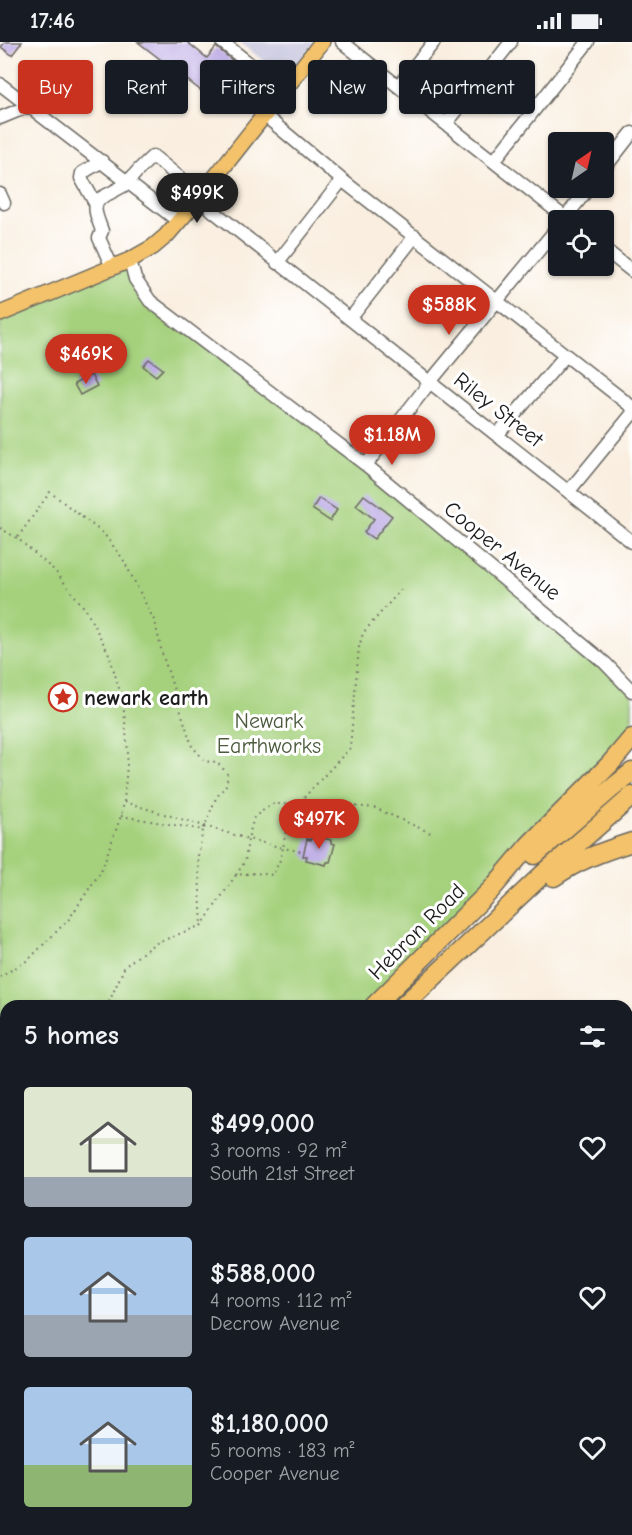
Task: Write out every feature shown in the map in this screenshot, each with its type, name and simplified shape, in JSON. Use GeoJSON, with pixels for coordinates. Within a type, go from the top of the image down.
{"type":"FeatureCollection","features":[{"type":"Feature","properties":{"kind":"highway"},"geometry":{"type":"LineString","coordinates":[[491,890],[529,845],[610,764],[632,738]]}},
{"type":"Feature","properties":{"kind":"highway"},"geometry":{"type":"LineString","coordinates":[[491,890],[632,772]]}},
{"type":"Feature","properties":{"kind":"highway"},"geometry":{"type":"LineString","coordinates":[[511,906],[542,875],[632,796]]}},
{"type":"Feature","properties":{"kind":"highway"},"geometry":{"type":"LineString","coordinates":[[511,906],[570,866],[600,852],[632,842]]}},
{"type":"Feature","properties":{"kind":"highway","name":"Hebron Road"},"geometry":{"type":"LineString","coordinates":[[380,1000],[491,890]]}},
{"type":"Feature","properties":{"kind":"highway","name":"Hebron Road"},"geometry":{"type":"LineString","coordinates":[[409,1000],[511,906]]}},
{"type":"Feature","properties":{"kind":"main road"},"geometry":{"type":"LineString","coordinates":[[296,74],[322,42]]}},
{"type":"Feature","properties":{"kind":"main road"},"geometry":{"type":"LineString","coordinates":[[0,314],[130,260],[153,247],[166,236],[199,197],[264,115]]}},
{"type":"Feature","properties":{"kind":"street"},"geometry":{"type":"LineString","coordinates":[[222,42],[245,60]]}},
{"type":"Feature","properties":{"kind":"street"},"geometry":{"type":"LineString","coordinates":[[342,42],[494,161],[550,210]]}},
{"type":"Feature","properties":{"kind":"street"},"geometry":{"type":"LineString","coordinates":[[398,86],[434,42]]}},
{"type":"Feature","properties":{"kind":"street"},"geometry":{"type":"LineString","coordinates":[[446,124],[511,42]]}},
{"type":"Feature","properties":{"kind":"street"},"geometry":{"type":"LineString","coordinates":[[494,161],[588,42]]}},
{"type":"Feature","properties":{"kind":"street"},"geometry":{"type":"LineString","coordinates":[[0,84],[18,98]]}},
{"type":"Feature","properties":{"kind":"street"},"geometry":{"type":"LineString","coordinates":[[0,118],[18,111]]}},
{"type":"Feature","properties":{"kind":"street"},"geometry":{"type":"LineString","coordinates":[[39,114],[178,221]]}},
{"type":"Feature","properties":{"kind":"street"},"geometry":{"type":"LineString","coordinates":[[264,115],[342,180],[632,407]]}},
{"type":"Feature","properties":{"kind":"street"},"geometry":{"type":"LineString","coordinates":[[614,160],[627,148],[632,133]]}},
{"type":"Feature","properties":{"kind":"street","name":"Riley Street"},"geometry":{"type":"LineString","coordinates":[[129,182],[139,168],[153,156],[277,263],[632,542]]}},
{"type":"Feature","properties":{"kind":"street"},"geometry":{"type":"LineString","coordinates":[[102,162],[82,173],[81,178],[95,203],[102,231],[99,238],[112,267]]}},
{"type":"Feature","properties":{"kind":"street"},"geometry":{"type":"LineString","coordinates":[[277,263],[342,180]]}},
{"type":"Feature","properties":{"kind":"street"},"geometry":{"type":"LineString","coordinates":[[95,203],[129,182]]}},
{"type":"Feature","properties":{"kind":"street"},"geometry":{"type":"LineString","coordinates":[[350,319],[415,236]]}},
{"type":"Feature","properties":{"kind":"street"},"geometry":{"type":"LineString","coordinates":[[366,465],[430,382],[548,241]]}},
{"type":"Feature","properties":{"kind":"street"},"geometry":{"type":"LineString","coordinates":[[614,257],[632,271]]}},
{"type":"Feature","properties":{"kind":"street","name":"Cooper Avenue"},"geometry":{"type":"LineString","coordinates":[[130,260],[135,279],[150,301],[366,465],[596,655],[632,691]]}},
{"type":"Feature","properties":{"kind":"street"},"geometry":{"type":"LineString","coordinates":[[497,435],[565,356]]}},
{"type":"Feature","properties":{"kind":"street"},"geometry":{"type":"LineString","coordinates":[[569,491],[632,414]]}},
{"type":"Feature","properties":{"kind":"path"},"geometry":{"type":"LineString","coordinates":[[17,538],[50,492],[104,534],[123,560],[155,622],[162,653],[192,746],[206,762],[213,761],[227,774],[227,784],[216,798],[204,828],[198,856],[202,926]]}},
{"type":"Feature","properties":{"kind":"path"},"geometry":{"type":"LineString","coordinates":[[0,528],[17,538],[55,571],[86,610],[109,654],[123,702],[128,752],[121,816],[101,871],[69,920],[28,960],[0,977]]}},
{"type":"Feature","properties":{"kind":"path"},"geometry":{"type":"LineString","coordinates":[[236,875],[256,873],[273,875],[280,860],[288,818],[350,748],[359,647],[363,633],[404,586]]}},
{"type":"Feature","properties":{"kind":"path"},"geometry":{"type":"LineString","coordinates":[[124,802],[204,828],[304,852]]}},
{"type":"Feature","properties":{"kind":"path"},"geometry":{"type":"LineString","coordinates":[[110,1000],[125,966],[154,944],[202,926],[245,861],[254,817],[272,804],[375,808],[433,834]]}},
{"type":"Feature","properties":{"kind":"path"},"geometry":{"type":"LineString","coordinates":[[121,816],[204,828]]}},
{"type":"Feature","properties":{"kind":"shaded area"},"geometry":{"type":"Polygon","coordinates":[[[239,42],[315,42],[296,66],[296,60],[262,60],[239,42]]]}},
{"type":"Feature","properties":{"kind":"green space","name":"Newark Earthworks"},"geometry":{"type":"Polygon","coordinates":[[[130,260],[150,301],[366,465],[632,691],[632,738],[379,1000],[0,1000],[0,314],[130,260]]]}},
{"type":"Feature","properties":{"kind":"building"},"geometry":{"type":"Polygon","coordinates":[[[5,42],[22,42],[12,55],[1,47],[5,42]]]}},
{"type":"Feature","properties":{"kind":"building"},"geometry":{"type":"Polygon","coordinates":[[[138,42],[187,42],[207,58],[216,47],[232,60],[200,60],[200,90],[188,81],[188,60],[161,60],[138,42]]]}},
{"type":"Feature","properties":{"kind":"building"},"geometry":{"type":"Polygon","coordinates":[[[149,359],[163,369],[156,376],[143,366],[149,359]]]}},
{"type":"Feature","properties":{"kind":"building"},"geometry":{"type":"Polygon","coordinates":[[[91,375],[97,386],[80,395],[74,384],[91,375]]]}},
{"type":"Feature","properties":{"kind":"building"},"geometry":{"type":"Polygon","coordinates":[[[364,495],[392,516],[374,539],[364,532],[374,519],[356,505],[364,495]]]}},
{"type":"Feature","properties":{"kind":"building"},"geometry":{"type":"Polygon","coordinates":[[[319,498],[337,510],[330,521],[312,509],[319,498]]]}},
{"type":"Feature","properties":{"kind":"building"},"geometry":{"type":"Polygon","coordinates":[[[312,835],[331,840],[331,843],[335,844],[330,862],[326,865],[306,860],[307,856],[303,856],[307,839],[311,840],[312,835]]]}},
{"type":"Feature","properties":{"kind":"place","name":"newark earth"},"geometry":{"type":"Point","coordinates":[63,697]}}]}
